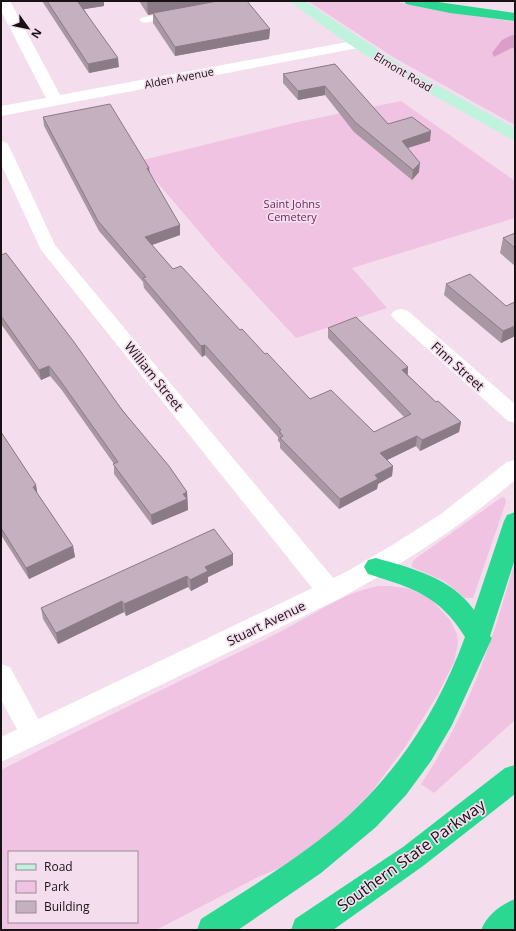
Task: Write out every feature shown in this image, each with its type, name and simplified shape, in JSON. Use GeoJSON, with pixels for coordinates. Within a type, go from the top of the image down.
{"type":"FeatureCollection","features":[{"type":"Feature","properties":{"kind":"highway"},"geometry":{"type":"LineString","coordinates":[[410,1],[450,9],[515,18]]}},
{"type":"Feature","properties":{"kind":"highway"},"geometry":{"type":"LineString","coordinates":[[461,1],[515,8]]}},
{"type":"Feature","properties":{"kind":"highway"},"geometry":{"type":"LineString","coordinates":[[212,930],[320,856],[366,818],[404,777],[437,729],[461,683],[479,638],[515,521]]}},
{"type":"Feature","properties":{"kind":"highway"},"geometry":{"type":"LineString","coordinates":[[376,567],[419,581],[441,593],[457,607],[479,638]]}},
{"type":"Feature","properties":{"kind":"highway","name":"Southern State Parkway"},"geometry":{"type":"LineString","coordinates":[[306,930],[387,876],[438,838],[515,776]]}},
{"type":"Feature","properties":{"kind":"highway"},"geometry":{"type":"LineString","coordinates":[[496,930],[515,914]]}},
{"type":"Feature","properties":{"kind":"main road","name":"Elmont Road"},"geometry":{"type":"LineString","coordinates":[[296,1],[358,44],[412,78],[515,135]]}},
{"type":"Feature","properties":{"kind":"street"},"geometry":{"type":"LineString","coordinates":[[3,1],[55,101]]}},
{"type":"Feature","properties":{"kind":"street","name":"Alden Avenue"},"geometry":{"type":"LineString","coordinates":[[1,111],[358,44]]}},
{"type":"Feature","properties":{"kind":"street","name":"William Street"},"geometry":{"type":"LineString","coordinates":[[1,146],[47,246],[330,592]]}},
{"type":"Feature","properties":{"kind":"street","name":"Finn Street"},"geometry":{"type":"LineString","coordinates":[[401,315],[515,416]]}},
{"type":"Feature","properties":{"kind":"street","name":"Stuart Avenue"},"geometry":{"type":"LineString","coordinates":[[1,750],[330,592],[376,567],[445,523],[515,468]]}},
{"type":"Feature","properties":{"kind":"street"},"geometry":{"type":"LineString","coordinates":[[1,675],[33,734]]}},
{"type":"Feature","properties":{"kind":"lane"},"geometry":{"type":"LineString","coordinates":[[144,20],[182,12]]}},
{"type":"Feature","properties":{"kind":"green space"},"geometry":{"type":"Polygon","coordinates":[[[308,1],[392,1],[453,13],[515,22],[515,35],[512,35],[494,57],[512,48],[515,49],[515,125],[393,57],[308,1]]]}},
{"type":"Feature","properties":{"kind":"green space","name":"Saint Johns Cemetery"},"geometry":{"type":"Polygon","coordinates":[[[401,101],[515,181],[515,218],[352,268],[387,308],[296,338],[220,256],[139,161],[298,122],[401,101]]]}},
{"type":"Feature","properties":{"kind":"green space"},"geometry":{"type":"Polygon","coordinates":[[[502,497],[505,498],[506,502],[473,598],[465,598],[444,581],[412,567],[412,563],[415,559],[502,497]]]}},
{"type":"Feature","properties":{"kind":"green space"},"geometry":{"type":"Polygon","coordinates":[[[515,561],[515,720],[434,793],[421,784],[453,731],[466,704],[488,649],[515,561]]]}},
{"type":"Feature","properties":{"kind":"green space"},"geometry":{"type":"Polygon","coordinates":[[[379,586],[390,586],[410,589],[430,598],[450,620],[457,634],[458,643],[454,662],[438,694],[405,747],[370,794],[345,819],[309,851],[289,864],[256,878],[156,930],[1,930],[1,770],[285,630],[324,607],[352,594],[379,586]]]}},
{"type":"Feature","properties":{"kind":"shaded area"},"geometry":{"type":"Polygon","coordinates":[[[515,35],[515,49],[512,48],[494,57],[492,53],[502,40],[515,35]]]}},
{"type":"Feature","properties":{"kind":"building"},"geometry":{"type":"Polygon","coordinates":[[[47,1],[83,1],[78,2],[118,58],[88,64],[47,1]]]}},
{"type":"Feature","properties":{"kind":"building"},"geometry":{"type":"Polygon","coordinates":[[[218,1],[247,1],[270,29],[175,47],[153,13],[218,1]]]}},
{"type":"Feature","properties":{"kind":"building"},"geometry":{"type":"Polygon","coordinates":[[[335,64],[388,124],[412,117],[431,131],[402,141],[420,163],[413,170],[355,122],[325,86],[298,91],[283,74],[335,64]]]}},
{"type":"Feature","properties":{"kind":"building"},"geometry":{"type":"Polygon","coordinates":[[[110,104],[149,168],[147,168],[180,225],[145,237],[173,269],[181,266],[240,330],[242,329],[265,354],[267,353],[310,399],[331,390],[374,432],[411,414],[328,328],[356,317],[408,367],[402,370],[436,402],[438,401],[461,422],[422,440],[417,436],[380,453],[393,466],[375,475],[378,479],[340,499],[280,438],[283,436],[279,431],[281,430],[205,345],[201,346],[143,278],[146,277],[98,221],[43,117],[110,104]]]}},
{"type":"Feature","properties":{"kind":"building"},"geometry":{"type":"Polygon","coordinates":[[[515,233],[515,248],[503,238],[515,233]]]}},
{"type":"Feature","properties":{"kind":"building"},"geometry":{"type":"Polygon","coordinates":[[[6,253],[74,342],[122,410],[169,466],[187,492],[183,494],[187,499],[151,515],[113,464],[118,462],[49,366],[39,370],[1,316],[1,255],[6,253]]]}},
{"type":"Feature","properties":{"kind":"building"},"geometry":{"type":"Polygon","coordinates":[[[470,274],[506,306],[515,302],[515,326],[503,331],[446,284],[470,274]]]}},
{"type":"Feature","properties":{"kind":"building"},"geometry":{"type":"Polygon","coordinates":[[[1,432],[36,485],[33,487],[73,546],[26,568],[1,528],[1,432]]]}},
{"type":"Feature","properties":{"kind":"building"},"geometry":{"type":"Polygon","coordinates":[[[214,529],[233,554],[205,567],[208,571],[190,580],[187,576],[124,604],[122,601],[56,633],[41,608],[214,529]]]}}]}
